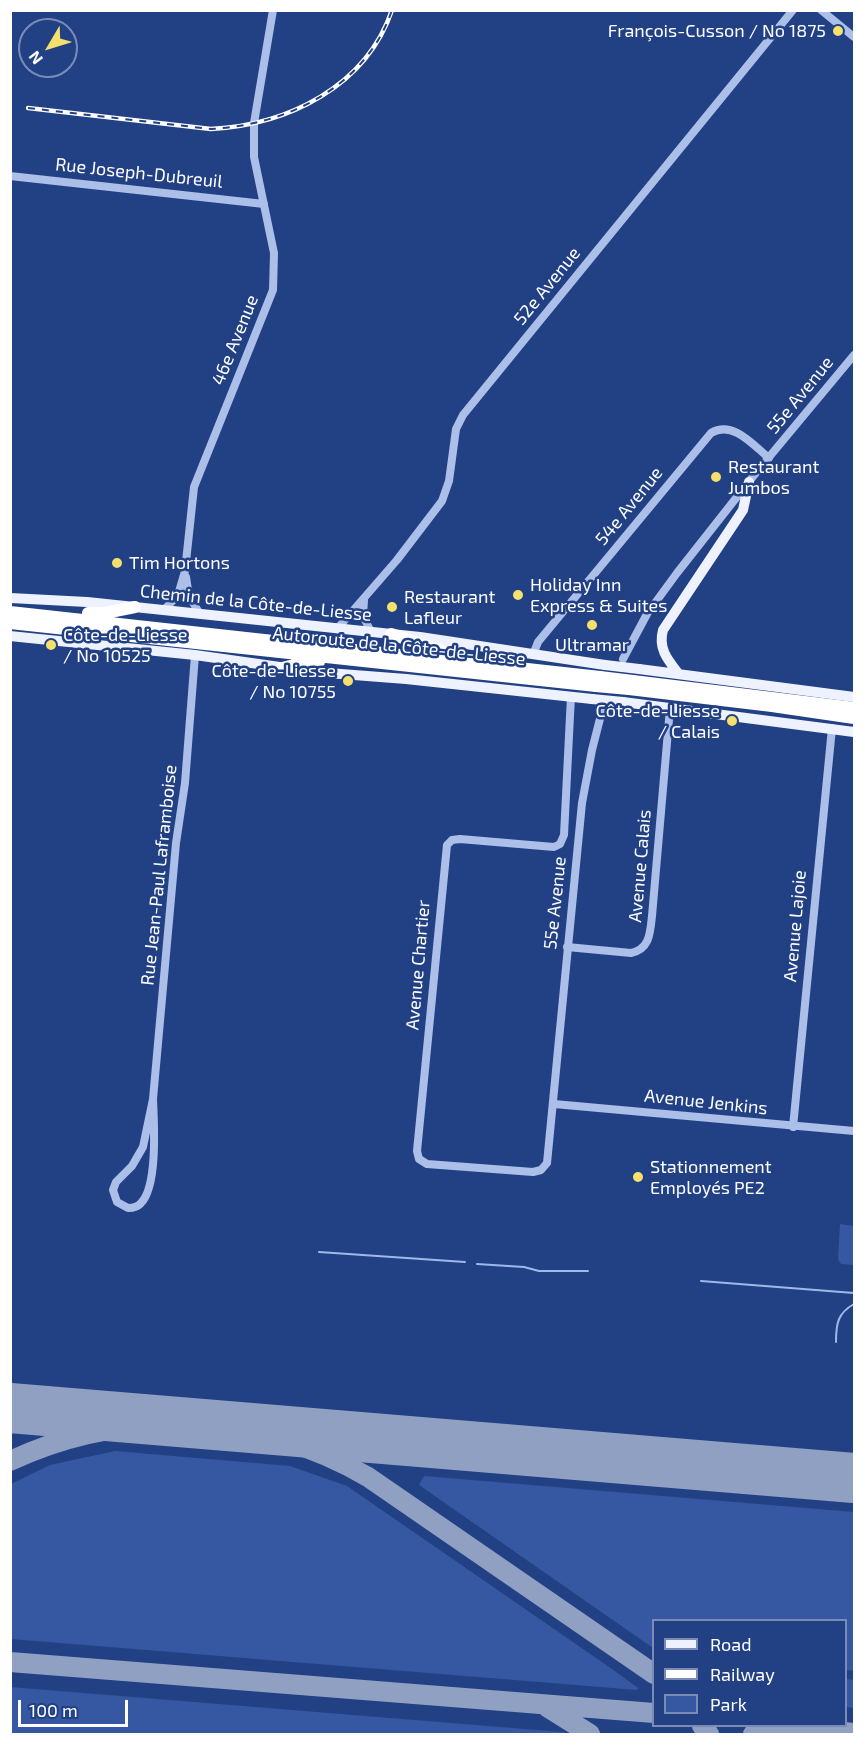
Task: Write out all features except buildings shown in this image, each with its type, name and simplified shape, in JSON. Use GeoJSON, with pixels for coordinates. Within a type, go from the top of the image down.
{"type":"FeatureCollection","features":[{"type":"Feature","properties":{"kind":"highway"},"geometry":{"type":"LineString","coordinates":[[37,614],[105,613],[135,607]]}},
{"type":"Feature","properties":{"kind":"highway","name":"Autoroute de la Côte-de-Liesse"},"geometry":{"type":"LineString","coordinates":[[10,612],[600,676],[631,685],[855,718]]}},
{"type":"Feature","properties":{"kind":"highway","name":"Autoroute de la Côte-de-Liesse"},"geometry":{"type":"LineString","coordinates":[[10,623],[365,661],[600,676]]}},
{"type":"Feature","properties":{"kind":"highway"},"geometry":{"type":"LineString","coordinates":[[391,634],[481,663]]}},
{"type":"Feature","properties":{"kind":"highway"},"geometry":{"type":"LineString","coordinates":[[282,668],[302,663],[365,661]]}},
{"type":"Feature","properties":{"kind":"highway","name":"Autoroute de la Côte-de-Liesse"},"geometry":{"type":"LineString","coordinates":[[631,685],[855,708]]}},
{"type":"Feature","properties":{"kind":"main road"},"geometry":{"type":"LineString","coordinates":[[678,673],[663,650],[661,639],[663,630],[743,510],[748,482]]}},
{"type":"Feature","properties":{"kind":"main road","name":"Chemin de la Côte-de-Liesse"},"geometry":{"type":"LineString","coordinates":[[10,598],[135,607],[439,640],[533,655],[600,676],[639,669],[855,697]]}},
{"type":"Feature","properties":{"kind":"main road"},"geometry":{"type":"LineString","coordinates":[[10,636],[195,655],[282,668],[571,696],[855,732]]}},
{"type":"Feature","properties":{"kind":"street","name":"46e Avenue"},"geometry":{"type":"LineString","coordinates":[[200,614],[189,596],[186,571],[194,487],[273,290],[274,253],[254,157],[254,123],[273,10]]}},
{"type":"Feature","properties":{"kind":"street","name":"52e Avenue"},"geometry":{"type":"LineString","coordinates":[[337,629],[427,524],[442,501],[449,481],[456,429],[463,415],[793,10]]}},
{"type":"Feature","properties":{"kind":"street"},"geometry":{"type":"LineString","coordinates":[[821,10],[855,38]]}},
{"type":"Feature","properties":{"kind":"street","name":"Rue Joseph-Dubreuil"},"geometry":{"type":"LineString","coordinates":[[10,176],[264,204]]}},
{"type":"Feature","properties":{"kind":"street","name":"55e Avenue"},"geometry":{"type":"LineString","coordinates":[[623,659],[647,614],[665,588],[748,482],[855,355]]}},
{"type":"Feature","properties":{"kind":"street","name":"54e Avenue"},"geometry":{"type":"LineString","coordinates":[[533,655],[538,642],[711,433],[721,429],[733,430],[769,458]]}},
{"type":"Feature","properties":{"kind":"street","name":"46e Avenue"},"geometry":{"type":"LineString","coordinates":[[164,610],[178,594],[186,571]]}},
{"type":"Feature","properties":{"kind":"street"},"geometry":{"type":"LineString","coordinates":[[364,600],[363,616],[371,632]]}},
{"type":"Feature","properties":{"kind":"street","name":"Rue Jean-Paul Laframboise"},"geometry":{"type":"LineString","coordinates":[[153,1099],[152,1172],[143,1202],[136,1207],[128,1208],[114,1198],[114,1186],[132,1166],[143,1147],[153,1099],[176,853],[185,783],[195,655]]}},
{"type":"Feature","properties":{"kind":"street","name":"Avenue Chartier"},"geometry":{"type":"LineString","coordinates":[[554,1104],[548,1158],[546,1166],[539,1172],[429,1165],[422,1162],[418,1156],[447,845],[452,840],[460,839],[554,847],[560,844],[564,835],[571,696]]}},
{"type":"Feature","properties":{"kind":"street","name":"55e Avenue"},"geometry":{"type":"LineString","coordinates":[[554,1104],[567,947],[584,786],[603,707]]}},
{"type":"Feature","properties":{"kind":"street","name":"Avenue Calais"},"geometry":{"type":"LineString","coordinates":[[567,947],[631,953],[640,951],[647,944],[651,932],[670,708]]}},
{"type":"Feature","properties":{"kind":"street","name":"Avenue Lajoie"},"geometry":{"type":"LineString","coordinates":[[793,1126],[832,728]]}},
{"type":"Feature","properties":{"kind":"street","name":"Avenue Jenkins"},"geometry":{"type":"LineString","coordinates":[[554,1104],[855,1131]]}},
{"type":"Feature","properties":{"kind":"green space"},"geometry":{"type":"Polygon","coordinates":[[[840,1224],[854,1226],[854,1265],[841,1264],[838,1259],[840,1224]]]}},
{"type":"Feature","properties":{"kind":"green space"},"geometry":{"type":"Polygon","coordinates":[[[115,1451],[290,1466],[347,1486],[638,1688],[637,1690],[11,1639],[11,1484],[50,1465],[115,1451]]]}},
{"type":"Feature","properties":{"kind":"green space"},"geometry":{"type":"Polygon","coordinates":[[[424,1476],[854,1512],[854,1671],[847,1670],[847,1619],[652,1619],[652,1647],[419,1485],[424,1476]]]}},
{"type":"Feature","properties":{"kind":"green space"},"geometry":{"type":"Polygon","coordinates":[[[847,1679],[854,1680],[854,1708],[847,1707],[847,1679]]]}},
{"type":"Feature","properties":{"kind":"green space"},"geometry":{"type":"Polygon","coordinates":[[[10,1687],[562,1732],[571,1734],[11,1734],[10,1687]]]}},
{"type":"Feature","properties":{"kind":"waterway"},"geometry":{"type":"LineString","coordinates":[[319,1252],[465,1262]]}},
{"type":"Feature","properties":{"kind":"waterway"},"geometry":{"type":"LineString","coordinates":[[477,1264],[524,1267],[539,1271],[588,1271]]}},
{"type":"Feature","properties":{"kind":"waterway"},"geometry":{"type":"LineString","coordinates":[[701,1281],[854,1293]]}},
{"type":"Feature","properties":{"kind":"waterway"},"geometry":{"type":"LineString","coordinates":[[836,1342],[839,1319],[844,1311],[854,1304]]}},
{"type":"Feature","properties":{"kind":"taxiway"},"geometry":{"type":"LineString","coordinates":[[10,1461],[54,1444],[99,1432],[145,1426],[191,1425],[237,1430],[282,1440],[326,1456],[368,1477],[652,1673]]}},
{"type":"Feature","properties":{"kind":"taxiway"},"geometry":{"type":"LineString","coordinates":[[10,1662],[652,1713]]}},
{"type":"Feature","properties":{"kind":"taxiway"},"geometry":{"type":"LineString","coordinates":[[547,1707],[590,1734]]}},
{"type":"Feature","properties":{"kind":"taxiway"},"geometry":{"type":"LineString","coordinates":[[703,1727],[709,1734]]}},
{"type":"Feature","properties":{"kind":"taxiway"},"geometry":{"type":"LineString","coordinates":[[753,1734],[772,1727]]}},
{"type":"Feature","properties":{"kind":"taxiway"},"geometry":{"type":"LineString","coordinates":[[787,1727],[854,1733]]}},
{"type":"Feature","properties":{"kind":"runway"},"geometry":{"type":"LineString","coordinates":[[10,1408],[854,1478]]}},
{"type":"Feature","properties":{"kind":"railway"},"geometry":{"type":"LineString","coordinates":[[28,108],[211,129],[268,120],[320,97],[343,80],[363,61],[380,37],[392,10]]}},
{"type":"Feature","properties":{"kind":"place","name":"François-Cusson / No 1875"},"geometry":{"type":"Point","coordinates":[838,31]}},
{"type":"Feature","properties":{"kind":"place","name":"Restaurant Jumbos"},"geometry":{"type":"Point","coordinates":[716,477]}},
{"type":"Feature","properties":{"kind":"place","name":"Tim Hortons"},"geometry":{"type":"Point","coordinates":[117,563]}},
{"type":"Feature","properties":{"kind":"place","name":"Holiday Inn Express & Suites"},"geometry":{"type":"Point","coordinates":[518,595]}},
{"type":"Feature","properties":{"kind":"place","name":"Restaurant Lafleur"},"geometry":{"type":"Point","coordinates":[392,607]}},
{"type":"Feature","properties":{"kind":"place","name":"Ultramar"},"geometry":{"type":"Point","coordinates":[592,625]}},
{"type":"Feature","properties":{"kind":"place","name":"Côte-de-Liesse / No 10525"},"geometry":{"type":"Point","coordinates":[51,645]}},
{"type":"Feature","properties":{"kind":"place","name":"Côte-de-Liesse / No 10755"},"geometry":{"type":"Point","coordinates":[348,681]}},
{"type":"Feature","properties":{"kind":"place","name":"Côte-de-Liesse / Calais"},"geometry":{"type":"Point","coordinates":[732,721]}},
{"type":"Feature","properties":{"kind":"place","name":"Stationnement Employés PE2"},"geometry":{"type":"Point","coordinates":[638,1177]}}]}
